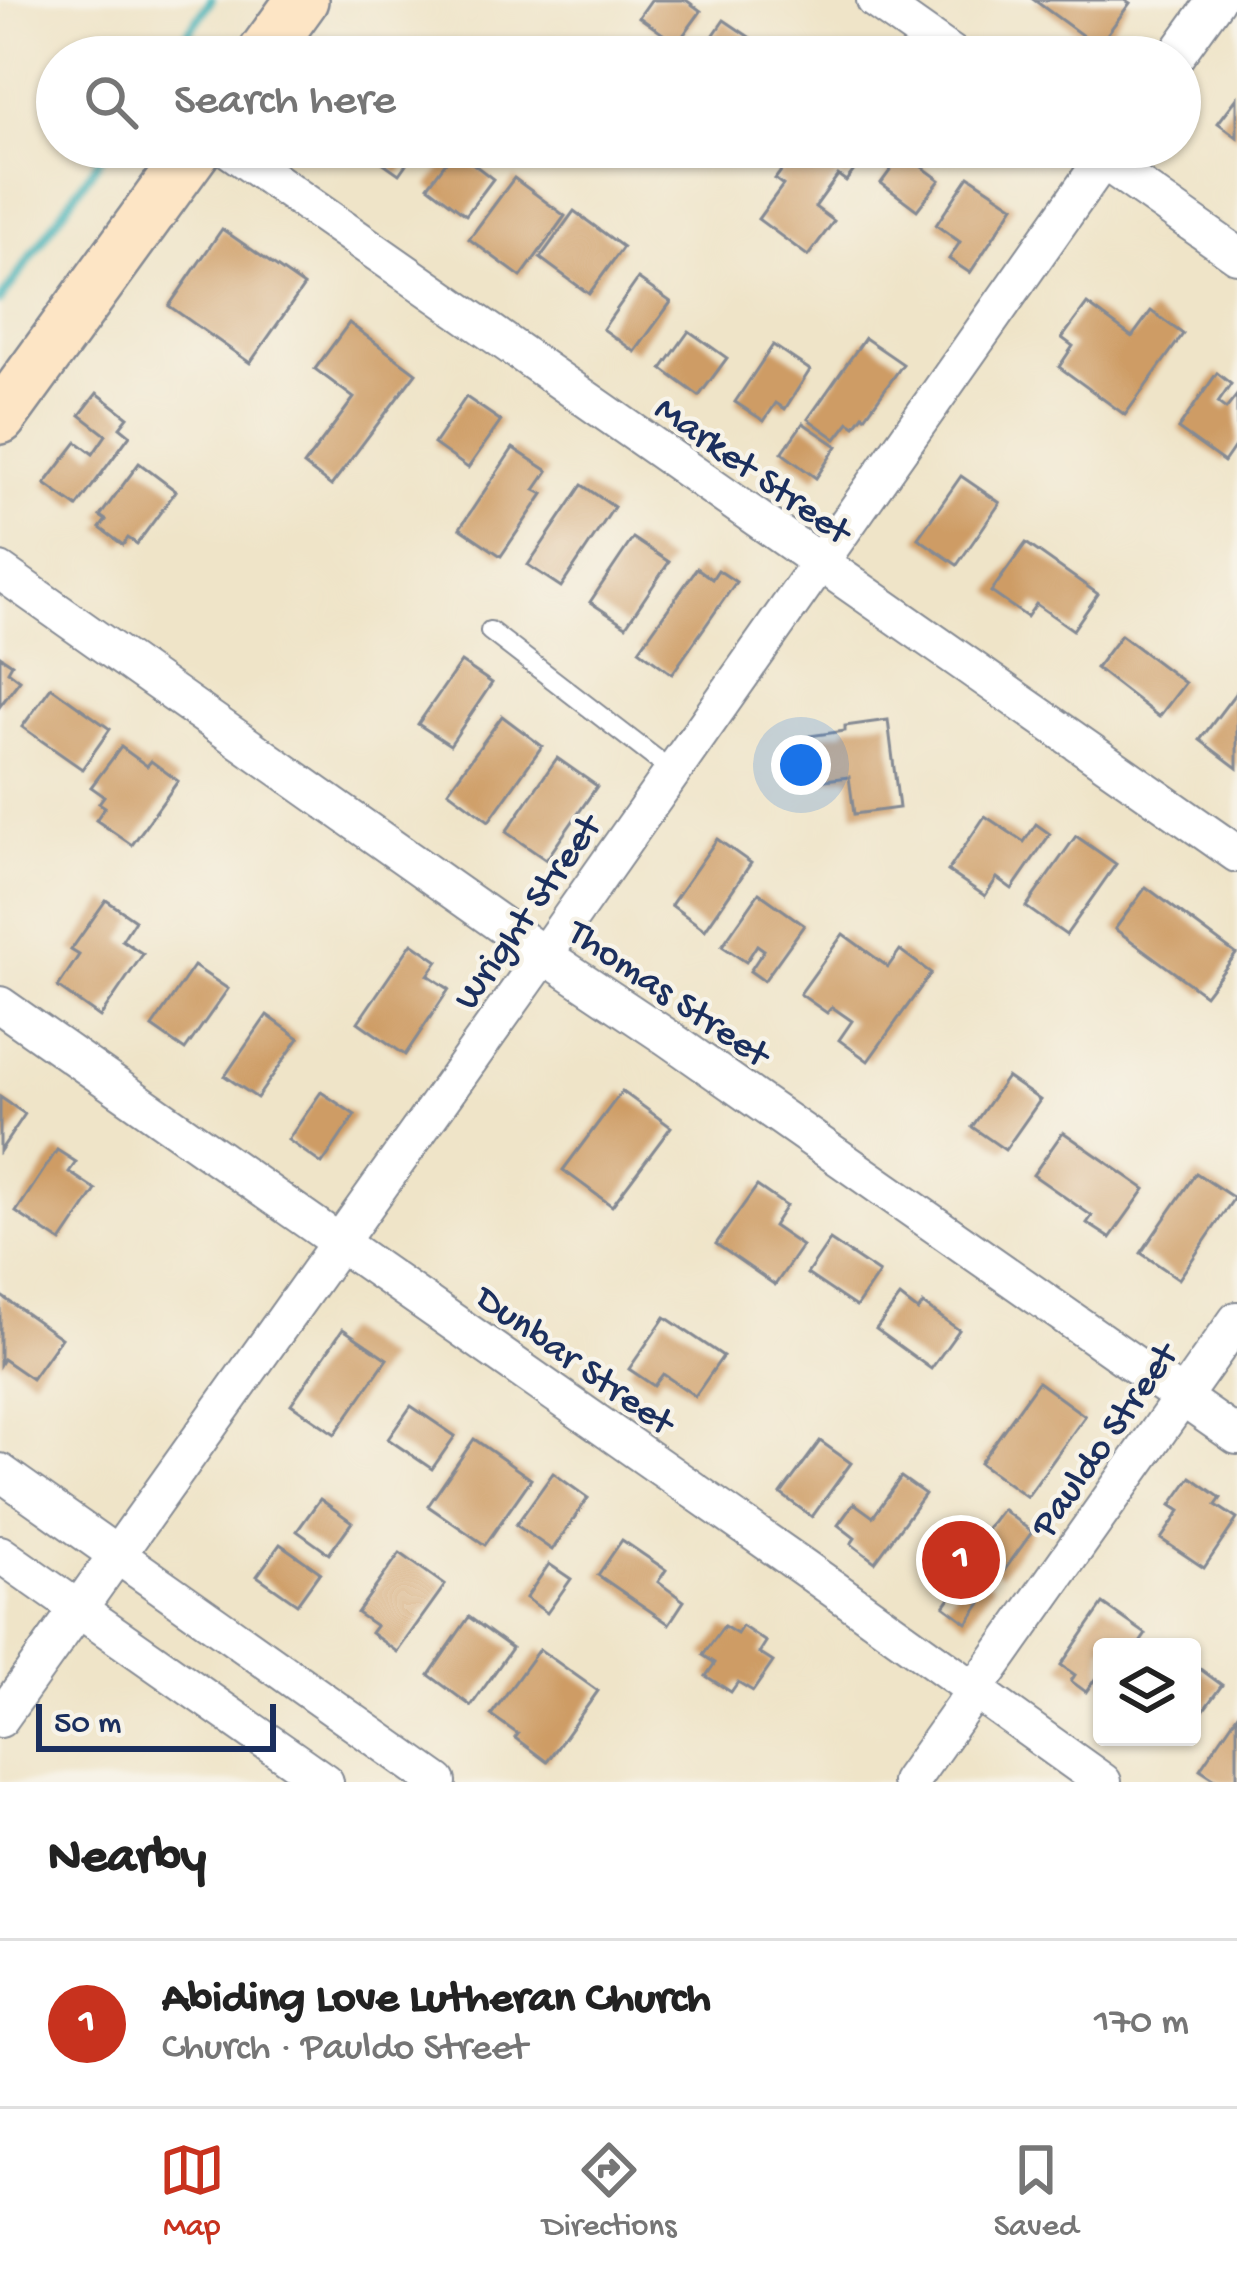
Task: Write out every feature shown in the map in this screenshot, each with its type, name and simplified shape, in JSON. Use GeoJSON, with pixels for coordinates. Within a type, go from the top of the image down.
{"type":"FeatureCollection","features":[{"type":"Feature","properties":{"kind":"street"},"geometry":{"type":"LineString","coordinates":[[276,36],[302,0]]}},
{"type":"Feature","properties":{"kind":"street"},"geometry":{"type":"LineString","coordinates":[[875,0],[926,36]]}},
{"type":"Feature","properties":{"kind":"street"},"geometry":{"type":"LineString","coordinates":[[1190,36],[1216,0]]}},
{"type":"Feature","properties":{"kind":"street"},"geometry":{"type":"LineString","coordinates":[[0,418],[181,168]]}},
{"type":"Feature","properties":{"kind":"street","name":"Market Street"},"geometry":{"type":"LineString","coordinates":[[256,168],[1237,854]]}},
{"type":"Feature","properties":{"kind":"street","name":"Wright Street"},"geometry":{"type":"LineString","coordinates":[[0,1719],[820,563],[1087,168]]}},
{"type":"Feature","properties":{"kind":"street"},"geometry":{"type":"LineString","coordinates":[[1122,168],[1237,255]]}},
{"type":"Feature","properties":{"kind":"street","name":"Thomas Street"},"geometry":{"type":"LineString","coordinates":[[0,571],[1237,1436]]}},
{"type":"Feature","properties":{"kind":"street","name":"Dunbar Street"},"geometry":{"type":"LineString","coordinates":[[0,1005],[1103,1782]]}},
{"type":"Feature","properties":{"kind":"street","name":"Pauldo Street"},"geometry":{"type":"LineString","coordinates":[[910,1782],[1237,1320]]}},
{"type":"Feature","properties":{"kind":"street"},"geometry":{"type":"LineString","coordinates":[[0,1472],[438,1782]]}},
{"type":"Feature","properties":{"kind":"street"},"geometry":{"type":"LineString","coordinates":[[0,1554],[325,1782]]}},
{"type":"Feature","properties":{"kind":"lane"},"geometry":{"type":"LineString","coordinates":[[490,631],[673,772]]}},
{"type":"Feature","properties":{"kind":"building"},"geometry":{"type":"Polygon","coordinates":[[[651,0],[686,0],[701,11],[683,36],[666,36],[639,17],[651,0]]]}},
{"type":"Feature","properties":{"kind":"building"},"geometry":{"type":"Polygon","coordinates":[[[1034,0],[1130,3],[1106,36],[1083,36],[1034,0]]]}},
{"type":"Feature","properties":{"kind":"building"},"geometry":{"type":"Polygon","coordinates":[[[724,20],[748,36],[713,36],[724,20]]]}},
{"type":"Feature","properties":{"kind":"building"},"geometry":{"type":"Polygon","coordinates":[[[1237,98],[1237,137],[1218,123],[1237,98]]]}},
{"type":"Feature","properties":{"kind":"building"},"geometry":{"type":"Polygon","coordinates":[[[442,168],[479,168],[493,179],[466,215],[428,186],[442,168]]]}},
{"type":"Feature","properties":{"kind":"building"},"geometry":{"type":"Polygon","coordinates":[[[783,168],[856,168],[846,181],[838,175],[815,207],[834,221],[808,256],[758,219],[783,185],[775,179],[783,168]]]}},
{"type":"Feature","properties":{"kind":"building"},"geometry":{"type":"Polygon","coordinates":[[[892,168],[924,168],[940,180],[917,210],[881,183],[892,168]]]}},
{"type":"Feature","properties":{"kind":"building"},"geometry":{"type":"Polygon","coordinates":[[[969,176],[1014,206],[970,273],[949,259],[960,242],[936,225],[969,176]]]}},
{"type":"Feature","properties":{"kind":"building"},"geometry":{"type":"Polygon","coordinates":[[[514,178],[565,216],[521,277],[469,239],[514,178]]]}},
{"type":"Feature","properties":{"kind":"building"},"geometry":{"type":"Polygon","coordinates":[[[574,211],[623,247],[589,294],[540,258],[574,211]]]}},
{"type":"Feature","properties":{"kind":"building"},"geometry":{"type":"Polygon","coordinates":[[[222,229],[304,286],[250,363],[169,306],[222,229]]]}},
{"type":"Feature","properties":{"kind":"building"},"geometry":{"type":"Polygon","coordinates":[[[638,279],[671,302],[635,352],[603,329],[638,279]]]}},
{"type":"Feature","properties":{"kind":"building"},"geometry":{"type":"Polygon","coordinates":[[[1087,304],[1132,337],[1151,311],[1183,334],[1125,415],[1059,367],[1073,346],[1062,338],[1087,304]]]}},
{"type":"Feature","properties":{"kind":"building"},"geometry":{"type":"Polygon","coordinates":[[[349,323],[416,373],[331,486],[304,465],[354,398],[315,369],[349,323]]]}},
{"type":"Feature","properties":{"kind":"building"},"geometry":{"type":"Polygon","coordinates":[[[689,331],[727,358],[699,396],[662,369],[689,331]]]}},
{"type":"Feature","properties":{"kind":"building"},"geometry":{"type":"Polygon","coordinates":[[[865,338],[903,364],[865,417],[855,426],[849,422],[836,439],[808,419],[865,338]]]}},
{"type":"Feature","properties":{"kind":"building"},"geometry":{"type":"Polygon","coordinates":[[[773,345],[810,370],[785,409],[776,403],[764,421],[735,402],[773,345]]]}},
{"type":"Feature","properties":{"kind":"building"},"geometry":{"type":"Polygon","coordinates":[[[1217,373],[1231,384],[1218,403],[1226,409],[1237,395],[1237,443],[1224,462],[1178,429],[1217,373]]]}},
{"type":"Feature","properties":{"kind":"building"},"geometry":{"type":"Polygon","coordinates":[[[97,393],[128,417],[120,427],[130,435],[77,507],[45,484],[77,442],[93,454],[106,435],[80,415],[97,393]]]}},
{"type":"Feature","properties":{"kind":"building"},"geometry":{"type":"Polygon","coordinates":[[[466,397],[501,421],[468,468],[434,444],[466,397]]]}},
{"type":"Feature","properties":{"kind":"building"},"geometry":{"type":"Polygon","coordinates":[[[803,423],[837,446],[816,478],[782,453],[803,423]]]}},
{"type":"Feature","properties":{"kind":"building"},"geometry":{"type":"Polygon","coordinates":[[[513,448],[548,471],[535,490],[543,494],[501,556],[460,528],[513,448]]]}},
{"type":"Feature","properties":{"kind":"building"},"geometry":{"type":"Polygon","coordinates":[[[139,463],[176,491],[137,544],[128,538],[123,545],[100,528],[106,520],[100,516],[139,463]]]}},
{"type":"Feature","properties":{"kind":"building"},"geometry":{"type":"Polygon","coordinates":[[[961,476],[1000,503],[957,565],[918,538],[961,476]]]}},
{"type":"Feature","properties":{"kind":"building"},"geometry":{"type":"Polygon","coordinates":[[[582,485],[614,507],[561,587],[528,565],[582,485]]]}},
{"type":"Feature","properties":{"kind":"building"},"geometry":{"type":"Polygon","coordinates":[[[633,538],[669,562],[626,626],[590,602],[633,538]]]}},
{"type":"Feature","properties":{"kind":"building"},"geometry":{"type":"Polygon","coordinates":[[[1026,543],[1098,594],[1073,630],[1036,604],[1027,617],[991,592],[1026,543]]]}},
{"type":"Feature","properties":{"kind":"building"},"geometry":{"type":"Polygon","coordinates":[[[697,568],[712,579],[718,570],[736,582],[672,674],[639,650],[697,568]]]}},
{"type":"Feature","properties":{"kind":"building"},"geometry":{"type":"Polygon","coordinates":[[[1121,635],[1185,683],[1159,717],[1096,668],[1121,635]]]}},
{"type":"Feature","properties":{"kind":"building"},"geometry":{"type":"Polygon","coordinates":[[[0,656],[12,664],[8,671],[20,680],[0,706],[0,656]]]}},
{"type":"Feature","properties":{"kind":"building"},"geometry":{"type":"Polygon","coordinates":[[[461,662],[492,683],[450,745],[418,724],[461,662]]]}},
{"type":"Feature","properties":{"kind":"building"},"geometry":{"type":"Polygon","coordinates":[[[51,687],[110,729],[82,769],[22,727],[51,687]]]}},
{"type":"Feature","properties":{"kind":"building"},"geometry":{"type":"Polygon","coordinates":[[[1237,691],[1237,768],[1200,740],[1237,691]]]}},
{"type":"Feature","properties":{"kind":"building"},"geometry":{"type":"Polygon","coordinates":[[[502,716],[542,746],[489,821],[448,791],[502,716]]]}},
{"type":"Feature","properties":{"kind":"building"},"geometry":{"type":"Polygon","coordinates":[[[888,720],[899,808],[854,814],[849,777],[801,783],[795,738],[888,720]]]}},
{"type":"Feature","properties":{"kind":"building"},"geometry":{"type":"Polygon","coordinates":[[[121,747],[178,781],[132,845],[96,820],[105,807],[99,803],[104,796],[91,787],[121,747]]]}},
{"type":"Feature","properties":{"kind":"building"},"geometry":{"type":"Polygon","coordinates":[[[557,758],[597,786],[546,860],[506,832],[557,758]]]}},
{"type":"Feature","properties":{"kind":"building"},"geometry":{"type":"Polygon","coordinates":[[[985,816],[1024,842],[1036,824],[1050,834],[1012,889],[997,878],[985,896],[948,871],[985,816]]]}},
{"type":"Feature","properties":{"kind":"building"},"geometry":{"type":"Polygon","coordinates":[[[1076,836],[1116,864],[1066,935],[1026,907],[1076,836]]]}},
{"type":"Feature","properties":{"kind":"building"},"geometry":{"type":"Polygon","coordinates":[[[717,839],[751,863],[705,930],[671,905],[717,839]]]}},
{"type":"Feature","properties":{"kind":"building"},"geometry":{"type":"Polygon","coordinates":[[[1146,887],[1236,954],[1205,995],[1115,929],[1146,887]]]}},
{"type":"Feature","properties":{"kind":"building"},"geometry":{"type":"Polygon","coordinates":[[[759,893],[804,925],[764,981],[750,971],[764,950],[757,945],[746,962],[722,946],[759,893]]]}},
{"type":"Feature","properties":{"kind":"building"},"geometry":{"type":"Polygon","coordinates":[[[106,900],[135,920],[122,940],[143,954],[100,1017],[58,987],[79,955],[71,950],[106,900]]]}},
{"type":"Feature","properties":{"kind":"building"},"geometry":{"type":"Polygon","coordinates":[[[843,934],[888,967],[900,950],[931,973],[868,1061],[839,1040],[852,1021],[832,1007],[827,1013],[800,994],[843,934]]]}},
{"type":"Feature","properties":{"kind":"building"},"geometry":{"type":"Polygon","coordinates":[[[412,943],[438,961],[428,975],[449,989],[405,1055],[358,1022],[412,943]]]}},
{"type":"Feature","properties":{"kind":"building"},"geometry":{"type":"Polygon","coordinates":[[[194,966],[228,989],[185,1050],[152,1027],[194,966]]]}},
{"type":"Feature","properties":{"kind":"building"},"geometry":{"type":"Polygon","coordinates":[[[267,1015],[299,1038],[257,1098],[225,1076],[267,1015]]]}},
{"type":"Feature","properties":{"kind":"building"},"geometry":{"type":"Polygon","coordinates":[[[1007,1077],[1040,1100],[1005,1150],[972,1127],[1007,1077]]]}},
{"type":"Feature","properties":{"kind":"building"},"geometry":{"type":"Polygon","coordinates":[[[622,1091],[671,1127],[612,1206],[563,1170],[622,1091]]]}},
{"type":"Feature","properties":{"kind":"building"},"geometry":{"type":"Polygon","coordinates":[[[321,1092],[355,1115],[322,1164],[288,1140],[321,1092]]]}},
{"type":"Feature","properties":{"kind":"building"},"geometry":{"type":"Polygon","coordinates":[[[0,1097],[25,1114],[0,1151],[0,1097]]]}},
{"type":"Feature","properties":{"kind":"building"},"geometry":{"type":"Polygon","coordinates":[[[1063,1132],[1145,1189],[1110,1238],[1087,1223],[1092,1216],[1033,1175],[1063,1132]]]}},
{"type":"Feature","properties":{"kind":"building"},"geometry":{"type":"Polygon","coordinates":[[[57,1150],[76,1162],[69,1172],[96,1190],[61,1242],[16,1212],[57,1150]]]}},
{"type":"Feature","properties":{"kind":"building"},"geometry":{"type":"Polygon","coordinates":[[[1196,1173],[1234,1198],[1179,1279],[1141,1253],[1196,1173]]]}},
{"type":"Feature","properties":{"kind":"building"},"geometry":{"type":"Polygon","coordinates":[[[757,1186],[786,1206],[773,1226],[802,1246],[775,1285],[716,1244],[757,1186]]]}},
{"type":"Feature","properties":{"kind":"building"},"geometry":{"type":"Polygon","coordinates":[[[830,1240],[879,1273],[856,1307],[807,1274],[830,1240]]]}},
{"type":"Feature","properties":{"kind":"building"},"geometry":{"type":"Polygon","coordinates":[[[0,1295],[61,1338],[32,1379],[3,1359],[0,1364],[0,1295]]]}},
{"type":"Feature","properties":{"kind":"building"},"geometry":{"type":"Polygon","coordinates":[[[900,1297],[918,1311],[923,1304],[959,1330],[931,1369],[876,1329],[900,1297]]]}},
{"type":"Feature","properties":{"kind":"building"},"geometry":{"type":"Polygon","coordinates":[[[665,1317],[723,1356],[695,1396],[663,1374],[654,1386],[629,1369],[665,1317]]]}},
{"type":"Feature","properties":{"kind":"building"},"geometry":{"type":"Polygon","coordinates":[[[343,1329],[387,1359],[335,1434],[291,1404],[343,1329]]]}},
{"type":"Feature","properties":{"kind":"building"},"geometry":{"type":"Polygon","coordinates":[[[1038,1382],[1085,1416],[1027,1497],[980,1463],[1038,1382]]]}},
{"type":"Feature","properties":{"kind":"building"},"geometry":{"type":"Polygon","coordinates":[[[411,1406],[455,1436],[432,1469],[388,1439],[411,1406]]]}},
{"type":"Feature","properties":{"kind":"building"},"geometry":{"type":"Polygon","coordinates":[[[474,1439],[531,1479],[485,1545],[428,1506],[474,1439]]]}},
{"type":"Feature","properties":{"kind":"building"},"geometry":{"type":"Polygon","coordinates":[[[820,1441],[851,1463],[812,1517],[781,1494],[820,1441]]]}},
{"type":"Feature","properties":{"kind":"building"},"geometry":{"type":"Polygon","coordinates":[[[553,1473],[588,1498],[552,1550],[516,1525],[553,1473]]]}},
{"type":"Feature","properties":{"kind":"building"},"geometry":{"type":"Polygon","coordinates":[[[901,1477],[925,1494],[875,1562],[851,1544],[855,1538],[838,1525],[854,1503],[873,1517],[901,1477]]]}},
{"type":"Feature","properties":{"kind":"building"},"geometry":{"type":"Polygon","coordinates":[[[1191,1477],[1221,1498],[1216,1505],[1237,1519],[1204,1568],[1161,1539],[1180,1511],[1171,1505],[1191,1477]]]}},
{"type":"Feature","properties":{"kind":"building"},"geometry":{"type":"Polygon","coordinates":[[[320,1499],[352,1522],[329,1554],[297,1531],[320,1499]]]}},
{"type":"Feature","properties":{"kind":"building"},"geometry":{"type":"Polygon","coordinates":[[[1002,1509],[1032,1532],[1001,1575],[970,1552],[1002,1509]]]}},
{"type":"Feature","properties":{"kind":"building"},"geometry":{"type":"Polygon","coordinates":[[[622,1540],[666,1570],[658,1582],[684,1601],[669,1624],[598,1575],[622,1540]]]}},
{"type":"Feature","properties":{"kind":"building"},"geometry":{"type":"Polygon","coordinates":[[[280,1544],[320,1572],[297,1604],[257,1576],[280,1544]]]}},
{"type":"Feature","properties":{"kind":"building"},"geometry":{"type":"Polygon","coordinates":[[[400,1553],[445,1585],[397,1652],[371,1633],[376,1626],[357,1613],[400,1553]]]}},
{"type":"Feature","properties":{"kind":"building"},"geometry":{"type":"Polygon","coordinates":[[[549,1564],[571,1579],[547,1613],[526,1598],[549,1564]]]}},
{"type":"Feature","properties":{"kind":"building"},"geometry":{"type":"Polygon","coordinates":[[[971,1569],[993,1586],[967,1623],[944,1606],[971,1569]]]}},
{"type":"Feature","properties":{"kind":"building"},"geometry":{"type":"Polygon","coordinates":[[[1103,1604],[1146,1634],[1143,1638],[1093,1638],[1093,1682],[1086,1692],[1061,1665],[1103,1604]]]}},
{"type":"Feature","properties":{"kind":"building"},"geometry":{"type":"Polygon","coordinates":[[[469,1617],[512,1648],[471,1706],[429,1675],[469,1617]]]}},
{"type":"Feature","properties":{"kind":"building"},"geometry":{"type":"Polygon","coordinates":[[[724,1626],[737,1634],[742,1626],[766,1642],[759,1653],[773,1662],[753,1691],[738,1682],[731,1692],[706,1676],[715,1663],[703,1655],[724,1626]]]}},
{"type":"Feature","properties":{"kind":"building"},"geometry":{"type":"Polygon","coordinates":[[[539,1649],[598,1691],[547,1762],[491,1715],[539,1649]]]}},
{"type":"Feature","properties":{"kind":"building"},"geometry":{"type":"Polygon","coordinates":[[[1201,1670],[1222,1685],[1201,1714],[1201,1670]]]}},
{"type":"Feature","properties":{"kind":"building"},"geometry":{"type":"Polygon","coordinates":[[[1237,1715],[1237,1782],[1220,1782],[1200,1769],[1237,1715]]]}},
{"type":"Feature","properties":{"kind":"waterway"},"geometry":{"type":"LineString","coordinates":[[186,36],[211,0]]}},
{"type":"Feature","properties":{"kind":"waterway"},"geometry":{"type":"LineString","coordinates":[[0,301],[93,168]]}},
{"type":"Feature","properties":{"kind":"place","name":"Abiding Love Lutheran Church"},"geometry":{"type":"Point","coordinates":[961,1560]}}]}
